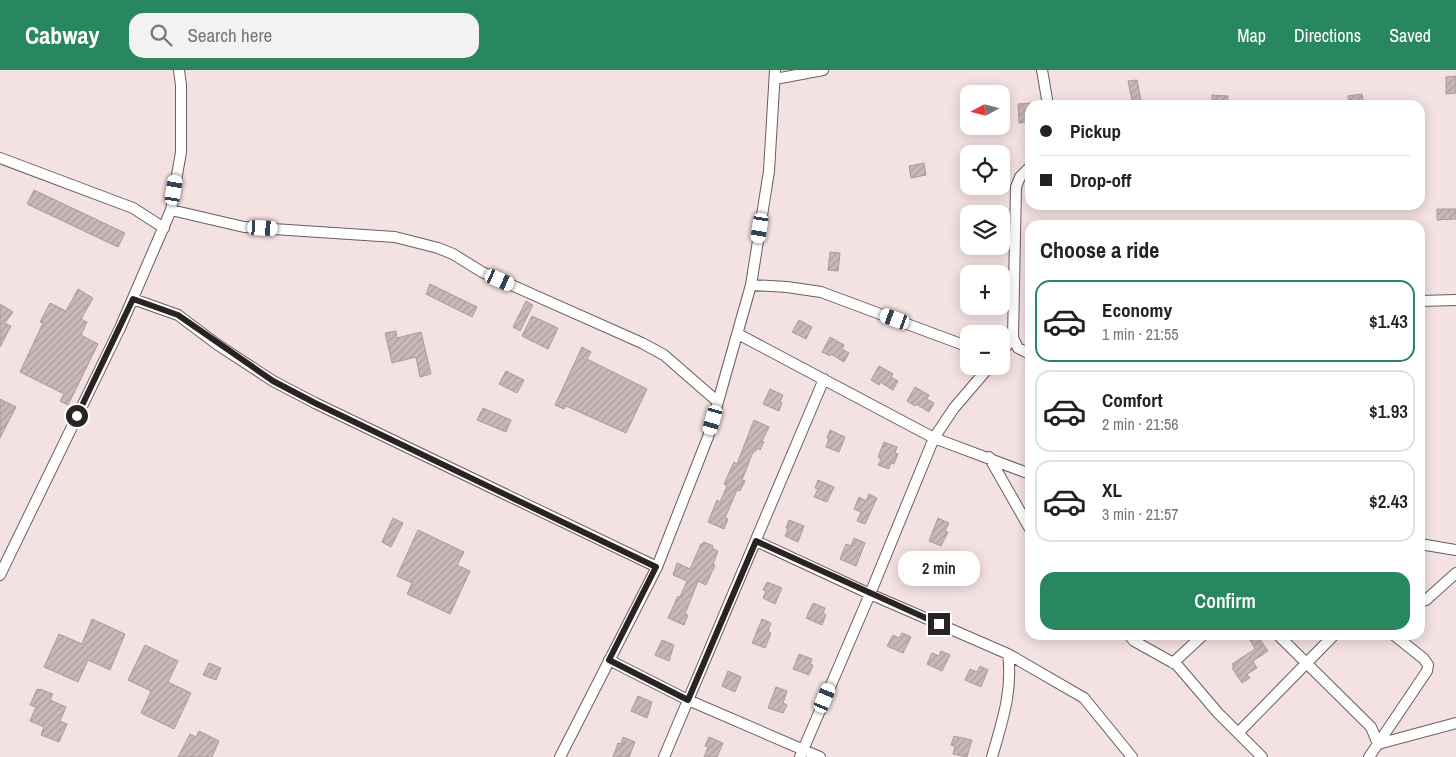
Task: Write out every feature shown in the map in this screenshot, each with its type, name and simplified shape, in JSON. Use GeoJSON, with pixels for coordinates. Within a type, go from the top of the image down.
{"type":"FeatureCollection","features":[{"type":"Feature","properties":{"kind":"street"},"geometry":{"type":"LineString","coordinates":[[0,575],[133,299],[172,210],[180,152],[181,85],[179,70]]}},
{"type":"Feature","properties":{"kind":"street"},"geometry":{"type":"LineString","coordinates":[[560,757],[656,567],[708,437],[751,285],[769,171],[775,74],[822,70]]}},
{"type":"Feature","properties":{"kind":"street"},"geometry":{"type":"LineString","coordinates":[[1042,70],[1047,100]]}},
{"type":"Feature","properties":{"kind":"street"},"geometry":{"type":"LineString","coordinates":[[0,158],[133,208],[164,228]]}},
{"type":"Feature","properties":{"kind":"street"},"geometry":{"type":"LineString","coordinates":[[1025,172],[1020,177],[1016,187],[1013,338],[1018,348],[1025,352]]}},
{"type":"Feature","properties":{"kind":"street"},"geometry":{"type":"LineString","coordinates":[[172,210],[244,227],[395,237],[438,248],[453,254],[482,272],[642,343],[664,355],[718,402]]}},
{"type":"Feature","properties":{"kind":"street"},"geometry":{"type":"LineString","coordinates":[[751,285],[787,287],[821,292],[960,344]]}},
{"type":"Feature","properties":{"kind":"street"},"geometry":{"type":"LineString","coordinates":[[133,299],[178,315],[273,381],[298,395],[656,567]]}},
{"type":"Feature","properties":{"kind":"street"},"geometry":{"type":"LineString","coordinates":[[1425,301],[1456,300]]}},
{"type":"Feature","properties":{"kind":"street"},"geometry":{"type":"LineString","coordinates":[[738,334],[934,438],[1025,472]]}},
{"type":"Feature","properties":{"kind":"street"},"geometry":{"type":"LineString","coordinates":[[1010,342],[1013,338]]}},
{"type":"Feature","properties":{"kind":"street"},"geometry":{"type":"LineString","coordinates":[[801,753],[870,594],[934,438],[954,408],[982,375]]}},
{"type":"Feature","properties":{"kind":"street"},"geometry":{"type":"LineString","coordinates":[[664,757],[824,379]]}},
{"type":"Feature","properties":{"kind":"street"},"geometry":{"type":"LineString","coordinates":[[989,457],[1025,520]]}},
{"type":"Feature","properties":{"kind":"street"},"geometry":{"type":"LineString","coordinates":[[756,541],[870,594],[1008,654],[1084,698],[1132,757]]}},
{"type":"Feature","properties":{"kind":"street"},"geometry":{"type":"LineString","coordinates":[[1425,545],[1456,550]]}},
{"type":"Feature","properties":{"kind":"street"},"geometry":{"type":"LineString","coordinates":[[1425,600],[1456,573]]}},
{"type":"Feature","properties":{"kind":"street"},"geometry":{"type":"LineString","coordinates":[[1133,640],[1173,663],[1262,757]]}},
{"type":"Feature","properties":{"kind":"street"},"geometry":{"type":"LineString","coordinates":[[1173,663],[1198,640]]}},
{"type":"Feature","properties":{"kind":"street"},"geometry":{"type":"LineString","coordinates":[[1283,640],[1371,727],[1378,744]]}},
{"type":"Feature","properties":{"kind":"street"},"geometry":{"type":"LineString","coordinates":[[1238,733],[1329,640]]}},
{"type":"Feature","properties":{"kind":"street"},"geometry":{"type":"LineString","coordinates":[[1369,757],[1427,671],[1428,665],[1424,658],[1401,640]]}},
{"type":"Feature","properties":{"kind":"street"},"geometry":{"type":"LineString","coordinates":[[992,757],[1008,702],[1011,673],[1008,654]]}},
{"type":"Feature","properties":{"kind":"street"},"geometry":{"type":"LineString","coordinates":[[609,660],[688,700],[801,753],[820,757]]}},
{"type":"Feature","properties":{"kind":"street"},"geometry":{"type":"LineString","coordinates":[[1378,744],[1456,723]]}},
{"type":"Feature","properties":{"kind":"building"},"geometry":{"type":"Polygon","coordinates":[[[1456,76],[1456,93],[1446,94],[1446,77],[1456,76]]]}},
{"type":"Feature","properties":{"kind":"building"},"geometry":{"type":"Polygon","coordinates":[[[1137,80],[1141,100],[1132,100],[1128,81],[1137,80]]]}},
{"type":"Feature","properties":{"kind":"building"},"geometry":{"type":"Polygon","coordinates":[[[1362,94],[1363,100],[1349,100],[1348,96],[1362,94]]]}},
{"type":"Feature","properties":{"kind":"building"},"geometry":{"type":"Polygon","coordinates":[[[1212,95],[1228,96],[1228,100],[1212,100],[1212,95]]]}},
{"type":"Feature","properties":{"kind":"building"},"geometry":{"type":"Polygon","coordinates":[[[1025,103],[1025,122],[1019,123],[1018,104],[1025,103]]]}},
{"type":"Feature","properties":{"kind":"building"},"geometry":{"type":"Polygon","coordinates":[[[924,163],[926,175],[911,178],[909,166],[924,163]]]}},
{"type":"Feature","properties":{"kind":"building"},"geometry":{"type":"Polygon","coordinates":[[[34,190],[125,233],[118,247],[27,204],[34,190]]]}},
{"type":"Feature","properties":{"kind":"building"},"geometry":{"type":"Polygon","coordinates":[[[1437,209],[1456,209],[1456,219],[1437,220],[1437,209]]]}},
{"type":"Feature","properties":{"kind":"building"},"geometry":{"type":"Polygon","coordinates":[[[830,252],[840,253],[838,271],[828,270],[830,252]]]}},
{"type":"Feature","properties":{"kind":"building"},"geometry":{"type":"Polygon","coordinates":[[[430,284],[477,307],[472,317],[426,294],[430,284]]]}},
{"type":"Feature","properties":{"kind":"building"},"geometry":{"type":"Polygon","coordinates":[[[78,289],[93,298],[81,319],[87,322],[81,335],[98,344],[68,405],[60,401],[64,394],[20,372],[43,323],[40,322],[50,303],[66,311],[78,289]]]}},
{"type":"Feature","properties":{"kind":"building"},"geometry":{"type":"Polygon","coordinates":[[[526,301],[533,305],[520,331],[513,327],[526,301]]]}},
{"type":"Feature","properties":{"kind":"building"},"geometry":{"type":"Polygon","coordinates":[[[0,304],[13,312],[5,323],[11,326],[0,347],[0,304]]]}},
{"type":"Feature","properties":{"kind":"building"},"geometry":{"type":"Polygon","coordinates":[[[532,316],[558,328],[548,349],[522,336],[532,316]]]}},
{"type":"Feature","properties":{"kind":"building"},"geometry":{"type":"Polygon","coordinates":[[[799,320],[812,327],[806,339],[792,332],[799,320]]]}},
{"type":"Feature","properties":{"kind":"building"},"geometry":{"type":"Polygon","coordinates":[[[396,331],[397,338],[421,332],[431,374],[420,377],[416,357],[392,363],[385,333],[396,331]]]}},
{"type":"Feature","properties":{"kind":"building"},"geometry":{"type":"Polygon","coordinates":[[[830,337],[844,345],[842,349],[849,353],[844,362],[831,354],[830,356],[822,352],[830,337]]]}},
{"type":"Feature","properties":{"kind":"building"},"geometry":{"type":"Polygon","coordinates":[[[582,347],[591,352],[587,359],[647,389],[626,433],[566,406],[564,409],[555,405],[582,347]]]}},
{"type":"Feature","properties":{"kind":"building"},"geometry":{"type":"Polygon","coordinates":[[[879,366],[893,374],[891,377],[898,381],[893,390],[880,382],[879,385],[871,380],[879,366]]]}},
{"type":"Feature","properties":{"kind":"building"},"geometry":{"type":"Polygon","coordinates":[[[506,371],[524,380],[517,393],[499,384],[506,371]]]}},
{"type":"Feature","properties":{"kind":"building"},"geometry":{"type":"Polygon","coordinates":[[[915,387],[929,395],[927,399],[934,403],[929,412],[907,401],[915,387]]]}},
{"type":"Feature","properties":{"kind":"building"},"geometry":{"type":"Polygon","coordinates":[[[770,389],[783,395],[779,411],[763,404],[770,389]]]}},
{"type":"Feature","properties":{"kind":"building"},"geometry":{"type":"Polygon","coordinates":[[[0,399],[16,407],[0,438],[0,399]]]}},
{"type":"Feature","properties":{"kind":"building"},"geometry":{"type":"Polygon","coordinates":[[[483,408],[511,420],[506,432],[477,420],[483,408]]]}},
{"type":"Feature","properties":{"kind":"building"},"geometry":{"type":"Polygon","coordinates":[[[754,420],[769,427],[760,450],[757,448],[753,452],[742,480],[745,481],[740,491],[737,490],[725,518],[728,519],[724,529],[708,522],[717,500],[720,502],[727,486],[724,484],[734,462],[737,464],[754,420]]]}},
{"type":"Feature","properties":{"kind":"building"},"geometry":{"type":"Polygon","coordinates":[[[830,430],[845,437],[839,452],[826,447],[830,430]]]}},
{"type":"Feature","properties":{"kind":"building"},"geometry":{"type":"Polygon","coordinates":[[[884,442],[897,447],[895,453],[898,454],[894,464],[891,463],[889,469],[878,465],[881,459],[878,457],[884,442]]]}},
{"type":"Feature","properties":{"kind":"building"},"geometry":{"type":"Polygon","coordinates":[[[818,480],[834,487],[827,502],[814,497],[818,489],[815,488],[818,480]]]}},
{"type":"Feature","properties":{"kind":"building"},"geometry":{"type":"Polygon","coordinates":[[[869,494],[877,498],[865,524],[857,521],[861,512],[854,509],[859,497],[866,501],[869,494]]]}},
{"type":"Feature","properties":{"kind":"building"},"geometry":{"type":"Polygon","coordinates":[[[393,518],[403,523],[391,547],[382,542],[393,518]]]}},
{"type":"Feature","properties":{"kind":"building"},"geometry":{"type":"Polygon","coordinates":[[[938,518],[949,523],[945,531],[948,532],[941,546],[929,541],[938,518]]]}},
{"type":"Feature","properties":{"kind":"building"},"geometry":{"type":"Polygon","coordinates":[[[789,520],[804,526],[798,542],[785,536],[789,520]]]}},
{"type":"Feature","properties":{"kind":"building"},"geometry":{"type":"Polygon","coordinates":[[[418,530],[464,552],[457,565],[470,571],[450,614],[407,594],[412,583],[397,576],[418,530]]]}},
{"type":"Feature","properties":{"kind":"building"},"geometry":{"type":"Polygon","coordinates":[[[854,538],[865,543],[856,566],[840,559],[846,544],[851,546],[854,538]]]}},
{"type":"Feature","properties":{"kind":"building"},"geometry":{"type":"Polygon","coordinates":[[[704,542],[713,546],[712,548],[718,551],[713,564],[715,565],[706,585],[698,581],[685,614],[688,615],[684,625],[668,618],[687,581],[673,575],[677,563],[690,569],[701,544],[704,542]]]}},
{"type":"Feature","properties":{"kind":"building"},"geometry":{"type":"Polygon","coordinates":[[[916,559],[932,566],[925,582],[913,576],[915,571],[912,569],[916,559]]]}},
{"type":"Feature","properties":{"kind":"building"},"geometry":{"type":"Polygon","coordinates":[[[961,565],[970,568],[964,585],[955,582],[961,565]]]}},
{"type":"Feature","properties":{"kind":"building"},"geometry":{"type":"Polygon","coordinates":[[[767,582],[782,588],[775,604],[763,598],[766,591],[763,590],[767,582]]]}},
{"type":"Feature","properties":{"kind":"building"},"geometry":{"type":"Polygon","coordinates":[[[813,603],[825,608],[823,613],[826,615],[822,625],[806,618],[813,603]]]}},
{"type":"Feature","properties":{"kind":"building"},"geometry":{"type":"Polygon","coordinates":[[[92,619],[125,634],[110,670],[88,660],[78,682],[44,667],[59,634],[82,644],[92,619]]]}},
{"type":"Feature","properties":{"kind":"building"},"geometry":{"type":"Polygon","coordinates":[[[762,619],[771,623],[768,631],[771,633],[765,648],[752,643],[762,619]]]}},
{"type":"Feature","properties":{"kind":"building"},"geometry":{"type":"Polygon","coordinates":[[[902,633],[911,637],[903,653],[887,646],[893,635],[899,638],[902,633]]]}},
{"type":"Feature","properties":{"kind":"building"},"geometry":{"type":"Polygon","coordinates":[[[662,640],[674,645],[669,661],[655,655],[662,640]]]}},
{"type":"Feature","properties":{"kind":"building"},"geometry":{"type":"Polygon","coordinates":[[[1250,640],[1260,640],[1268,651],[1253,661],[1257,668],[1247,674],[1250,678],[1242,683],[1232,668],[1234,667],[1232,664],[1255,649],[1250,640]]]}},
{"type":"Feature","properties":{"kind":"building"},"geometry":{"type":"Polygon","coordinates":[[[145,645],[178,661],[168,682],[191,693],[174,729],[141,713],[151,691],[128,680],[145,645]]]}},
{"type":"Feature","properties":{"kind":"building"},"geometry":{"type":"Polygon","coordinates":[[[941,651],[950,655],[942,671],[927,664],[932,653],[939,656],[941,651]]]}},
{"type":"Feature","properties":{"kind":"building"},"geometry":{"type":"Polygon","coordinates":[[[799,654],[812,659],[810,664],[813,665],[809,675],[793,669],[799,654]]]}},
{"type":"Feature","properties":{"kind":"building"},"geometry":{"type":"Polygon","coordinates":[[[209,663],[221,668],[216,680],[203,675],[209,663]]]}},
{"type":"Feature","properties":{"kind":"building"},"geometry":{"type":"Polygon","coordinates":[[[980,666],[988,670],[981,687],[965,680],[970,669],[977,672],[980,666]]]}},
{"type":"Feature","properties":{"kind":"building"},"geometry":{"type":"Polygon","coordinates":[[[728,671],[741,677],[735,692],[722,686],[728,671]]]}},
{"type":"Feature","properties":{"kind":"building"},"geometry":{"type":"Polygon","coordinates":[[[776,687],[787,691],[783,703],[787,705],[783,713],[768,708],[776,687]]]}},
{"type":"Feature","properties":{"kind":"building"},"geometry":{"type":"Polygon","coordinates":[[[37,689],[53,694],[50,700],[66,707],[60,721],[67,724],[59,742],[41,735],[44,727],[30,721],[36,707],[30,705],[37,689]]]}},
{"type":"Feature","properties":{"kind":"building"},"geometry":{"type":"Polygon","coordinates":[[[638,696],[652,702],[647,718],[631,711],[638,696]]]}},
{"type":"Feature","properties":{"kind":"building"},"geometry":{"type":"Polygon","coordinates":[[[199,731],[219,741],[212,757],[178,757],[190,734],[196,737],[199,731]]]}},
{"type":"Feature","properties":{"kind":"building"},"geometry":{"type":"Polygon","coordinates":[[[954,736],[972,740],[967,757],[953,754],[955,746],[951,745],[954,736]]]}},
{"type":"Feature","properties":{"kind":"building"},"geometry":{"type":"Polygon","coordinates":[[[623,737],[635,742],[629,757],[613,757],[618,743],[621,744],[623,737]]]}},
{"type":"Feature","properties":{"kind":"building"},"geometry":{"type":"Polygon","coordinates":[[[709,737],[723,743],[717,757],[704,757],[708,747],[705,746],[709,737]]]}},
{"type":"Feature","properties":{"kind":"route"},"geometry":{"type":"LineString","coordinates":[[77,416],[133,299],[178,315],[218,345],[273,381],[656,567],[609,660],[688,700],[756,541],[939,624]]}}]}
